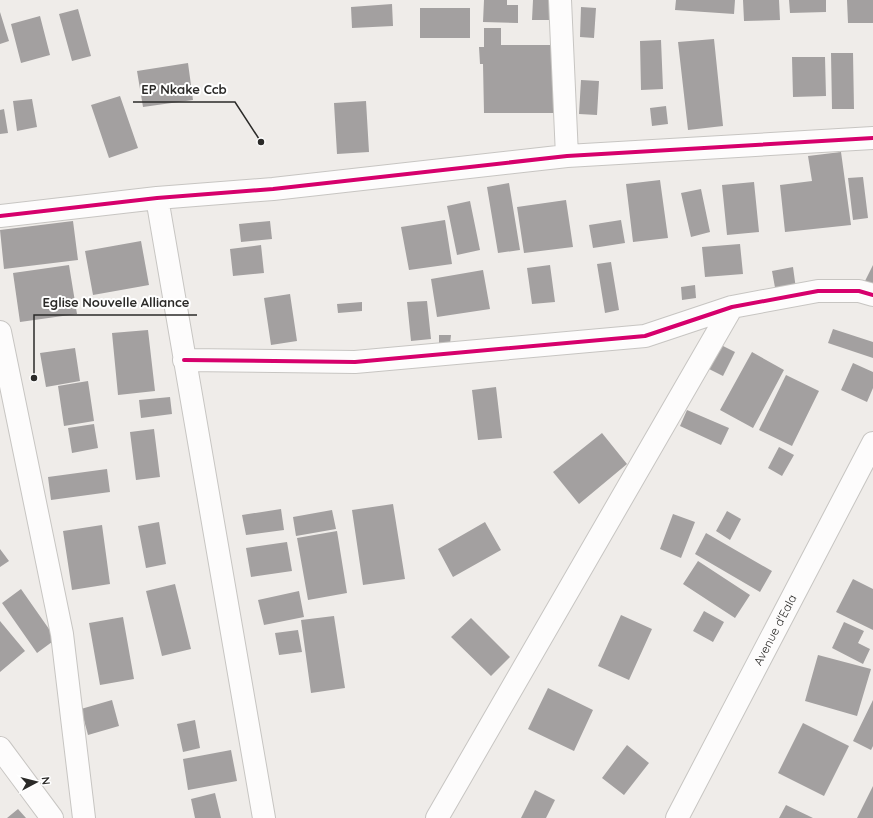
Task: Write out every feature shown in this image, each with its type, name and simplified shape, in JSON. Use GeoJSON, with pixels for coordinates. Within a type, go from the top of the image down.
{"type":"FeatureCollection","features":[{"type":"Feature","properties":{"kind":"street"},"geometry":{"type":"LineString","coordinates":[[560,0],[567,156]]}},
{"type":"Feature","properties":{"kind":"street"},"geometry":{"type":"LineString","coordinates":[[0,216],[157,198],[273,189],[567,156],[873,138]]}},
{"type":"Feature","properties":{"kind":"street"},"geometry":{"type":"LineString","coordinates":[[157,198],[264,818]]}},
{"type":"Feature","properties":{"kind":"street"},"geometry":{"type":"LineString","coordinates":[[184,360],[355,362],[645,336],[732,307],[818,291],[859,291],[873,295]]}},
{"type":"Feature","properties":{"kind":"street"},"geometry":{"type":"LineString","coordinates":[[437,818],[732,307]]}},
{"type":"Feature","properties":{"kind":"street"},"geometry":{"type":"LineString","coordinates":[[0,332],[62,634],[84,818]]}},
{"type":"Feature","properties":{"kind":"street","name":"Avenue d'Eala"},"geometry":{"type":"LineString","coordinates":[[677,818],[873,443]]}},
{"type":"Feature","properties":{"kind":"street"},"geometry":{"type":"LineString","coordinates":[[0,748],[52,818]]}},
{"type":"Feature","properties":{"kind":"building"},"geometry":{"type":"Polygon","coordinates":[[[484,0],[507,0],[507,5],[518,5],[518,23],[483,22],[484,0]]]}},
{"type":"Feature","properties":{"kind":"building"},"geometry":{"type":"Polygon","coordinates":[[[533,0],[555,0],[554,20],[532,20],[533,0]]]}},
{"type":"Feature","properties":{"kind":"building"},"geometry":{"type":"Polygon","coordinates":[[[676,0],[735,0],[734,14],[675,10],[676,0]]]}},
{"type":"Feature","properties":{"kind":"building"},"geometry":{"type":"Polygon","coordinates":[[[743,0],[779,0],[780,20],[744,21],[743,0]]]}},
{"type":"Feature","properties":{"kind":"building"},"geometry":{"type":"Polygon","coordinates":[[[789,0],[826,0],[826,12],[790,13],[789,0]]]}},
{"type":"Feature","properties":{"kind":"building"},"geometry":{"type":"Polygon","coordinates":[[[847,0],[873,0],[873,23],[848,23],[847,0]]]}},
{"type":"Feature","properties":{"kind":"building"},"geometry":{"type":"Polygon","coordinates":[[[392,4],[393,26],[352,28],[351,7],[392,4]]]}},
{"type":"Feature","properties":{"kind":"building"},"geometry":{"type":"Polygon","coordinates":[[[581,7],[596,8],[594,38],[580,37],[581,7]]]}},
{"type":"Feature","properties":{"kind":"building"},"geometry":{"type":"Polygon","coordinates":[[[420,8],[470,8],[470,38],[420,38],[420,8]]]}},
{"type":"Feature","properties":{"kind":"building"},"geometry":{"type":"Polygon","coordinates":[[[78,9],[91,56],[72,61],[59,14],[78,9]]]}},
{"type":"Feature","properties":{"kind":"building"},"geometry":{"type":"Polygon","coordinates":[[[0,12],[9,41],[0,44],[0,12]]]}},
{"type":"Feature","properties":{"kind":"building"},"geometry":{"type":"Polygon","coordinates":[[[40,16],[50,55],[21,63],[11,24],[40,16]]]}},
{"type":"Feature","properties":{"kind":"building"},"geometry":{"type":"Polygon","coordinates":[[[484,28],[501,28],[501,45],[557,45],[557,113],[484,113],[483,64],[480,64],[479,47],[484,47],[484,28]]]}},
{"type":"Feature","properties":{"kind":"building"},"geometry":{"type":"Polygon","coordinates":[[[714,39],[723,126],[688,130],[678,42],[714,39]]]}},
{"type":"Feature","properties":{"kind":"building"},"geometry":{"type":"Polygon","coordinates":[[[661,40],[663,89],[641,90],[640,41],[661,40]]]}},
{"type":"Feature","properties":{"kind":"building"},"geometry":{"type":"Polygon","coordinates":[[[831,53],[853,53],[854,109],[832,109],[831,53]]]}},
{"type":"Feature","properties":{"kind":"building"},"geometry":{"type":"Polygon","coordinates":[[[792,57],[825,57],[826,96],[793,97],[792,57]]]}},
{"type":"Feature","properties":{"kind":"building"},"geometry":{"type":"Polygon","coordinates":[[[188,63],[193,100],[143,107],[137,71],[188,63]]]}},
{"type":"Feature","properties":{"kind":"building"},"geometry":{"type":"Polygon","coordinates":[[[581,80],[599,81],[597,115],[579,114],[581,80]]]}},
{"type":"Feature","properties":{"kind":"building"},"geometry":{"type":"Polygon","coordinates":[[[120,96],[138,148],[109,158],[91,105],[120,96]]]}},
{"type":"Feature","properties":{"kind":"building"},"geometry":{"type":"Polygon","coordinates":[[[32,99],[37,127],[17,131],[13,101],[32,99]]]}},
{"type":"Feature","properties":{"kind":"building"},"geometry":{"type":"Polygon","coordinates":[[[366,101],[369,152],[337,154],[334,103],[366,101]]]}},
{"type":"Feature","properties":{"kind":"building"},"geometry":{"type":"Polygon","coordinates":[[[666,106],[668,124],[652,126],[650,108],[666,106]]]}},
{"type":"Feature","properties":{"kind":"building"},"geometry":{"type":"Polygon","coordinates":[[[4,109],[8,133],[0,134],[0,110],[4,109]]]}},
{"type":"Feature","properties":{"kind":"building"},"geometry":{"type":"Polygon","coordinates":[[[841,152],[851,225],[785,232],[780,185],[812,181],[808,156],[841,152]]]}},
{"type":"Feature","properties":{"kind":"building"},"geometry":{"type":"Polygon","coordinates":[[[863,177],[868,218],[853,220],[848,178],[863,177]]]}},
{"type":"Feature","properties":{"kind":"building"},"geometry":{"type":"Polygon","coordinates":[[[660,180],[668,238],[633,242],[626,184],[660,180]]]}},
{"type":"Feature","properties":{"kind":"building"},"geometry":{"type":"Polygon","coordinates":[[[754,182],[759,232],[727,235],[722,185],[754,182]]]}},
{"type":"Feature","properties":{"kind":"building"},"geometry":{"type":"Polygon","coordinates":[[[509,183],[520,250],[498,253],[487,187],[509,183]]]}},
{"type":"Feature","properties":{"kind":"building"},"geometry":{"type":"Polygon","coordinates":[[[701,189],[710,232],[691,237],[681,193],[701,189]]]}},
{"type":"Feature","properties":{"kind":"building"},"geometry":{"type":"Polygon","coordinates":[[[566,200],[573,247],[524,253],[517,207],[566,200]]]}},
{"type":"Feature","properties":{"kind":"building"},"geometry":{"type":"Polygon","coordinates":[[[470,201],[480,250],[457,255],[447,206],[470,201]]]}},
{"type":"Feature","properties":{"kind":"building"},"geometry":{"type":"Polygon","coordinates":[[[445,220],[452,264],[409,270],[401,227],[445,220]]]}},
{"type":"Feature","properties":{"kind":"building"},"geometry":{"type":"Polygon","coordinates":[[[621,220],[625,243],[593,248],[589,225],[621,220]]]}},
{"type":"Feature","properties":{"kind":"building"},"geometry":{"type":"Polygon","coordinates":[[[73,221],[78,260],[4,269],[0,230],[73,221]]]}},
{"type":"Feature","properties":{"kind":"building"},"geometry":{"type":"Polygon","coordinates":[[[270,221],[272,239],[241,242],[239,224],[270,221]]]}},
{"type":"Feature","properties":{"kind":"building"},"geometry":{"type":"Polygon","coordinates":[[[141,241],[149,285],[93,295],[85,251],[141,241]]]}},
{"type":"Feature","properties":{"kind":"building"},"geometry":{"type":"Polygon","coordinates":[[[740,244],[743,274],[705,277],[702,247],[740,244]]]}},
{"type":"Feature","properties":{"kind":"building"},"geometry":{"type":"Polygon","coordinates":[[[261,245],[264,273],[233,276],[230,249],[261,245]]]}},
{"type":"Feature","properties":{"kind":"building"},"geometry":{"type":"Polygon","coordinates":[[[611,262],[619,310],[605,313],[597,264],[611,262]]]}},
{"type":"Feature","properties":{"kind":"building"},"geometry":{"type":"Polygon","coordinates":[[[69,265],[77,314],[20,322],[13,273],[69,265]]]}},
{"type":"Feature","properties":{"kind":"building"},"geometry":{"type":"Polygon","coordinates":[[[550,265],[555,302],[532,304],[527,268],[550,265]]]}},
{"type":"Feature","properties":{"kind":"building"},"geometry":{"type":"Polygon","coordinates":[[[873,265],[873,285],[865,281],[873,265]]]}},
{"type":"Feature","properties":{"kind":"building"},"geometry":{"type":"Polygon","coordinates":[[[793,267],[796,289],[776,293],[772,271],[793,267]]]}},
{"type":"Feature","properties":{"kind":"building"},"geometry":{"type":"Polygon","coordinates":[[[483,270],[490,309],[437,317],[431,279],[483,270]]]}},
{"type":"Feature","properties":{"kind":"building"},"geometry":{"type":"Polygon","coordinates":[[[695,285],[696,298],[682,300],[681,287],[695,285]]]}},
{"type":"Feature","properties":{"kind":"building"},"geometry":{"type":"Polygon","coordinates":[[[290,294],[297,341],[271,345],[264,298],[290,294]]]}},
{"type":"Feature","properties":{"kind":"building"},"geometry":{"type":"Polygon","coordinates":[[[427,301],[431,339],[411,341],[407,302],[427,301]]]}},
{"type":"Feature","properties":{"kind":"building"},"geometry":{"type":"Polygon","coordinates":[[[362,302],[362,311],[338,313],[337,304],[362,302]]]}},
{"type":"Feature","properties":{"kind":"building"},"geometry":{"type":"Polygon","coordinates":[[[833,329],[873,342],[873,358],[828,343],[833,329]]]}},
{"type":"Feature","properties":{"kind":"building"},"geometry":{"type":"Polygon","coordinates":[[[148,330],[155,391],[118,395],[112,333],[148,330]]]}},
{"type":"Feature","properties":{"kind":"building"},"geometry":{"type":"Polygon","coordinates":[[[439,335],[451,335],[450,344],[439,343],[439,335]]]}},
{"type":"Feature","properties":{"kind":"building"},"geometry":{"type":"Polygon","coordinates":[[[719,344],[735,352],[723,376],[707,368],[719,344]]]}},
{"type":"Feature","properties":{"kind":"building"},"geometry":{"type":"Polygon","coordinates":[[[75,348],[80,381],[46,387],[40,353],[75,348]]]}},
{"type":"Feature","properties":{"kind":"building"},"geometry":{"type":"Polygon","coordinates":[[[752,352],[784,370],[753,428],[720,410],[752,352]]]}},
{"type":"Feature","properties":{"kind":"building"},"geometry":{"type":"Polygon","coordinates":[[[853,363],[873,372],[873,388],[867,402],[841,390],[853,363]]]}},
{"type":"Feature","properties":{"kind":"building"},"geometry":{"type":"Polygon","coordinates":[[[786,375],[819,391],[792,446],[759,430],[786,375]]]}},
{"type":"Feature","properties":{"kind":"building"},"geometry":{"type":"Polygon","coordinates":[[[88,381],[94,421],[64,426],[58,386],[88,381]]]}},
{"type":"Feature","properties":{"kind":"building"},"geometry":{"type":"Polygon","coordinates":[[[496,387],[502,438],[478,440],[472,390],[496,387]]]}},
{"type":"Feature","properties":{"kind":"building"},"geometry":{"type":"Polygon","coordinates":[[[170,397],[172,414],[141,418],[139,400],[170,397]]]}},
{"type":"Feature","properties":{"kind":"building"},"geometry":{"type":"Polygon","coordinates":[[[687,410],[729,428],[721,445],[680,426],[687,410]]]}},
{"type":"Feature","properties":{"kind":"building"},"geometry":{"type":"Polygon","coordinates":[[[94,424],[98,448],[72,453],[68,428],[94,424]]]}},
{"type":"Feature","properties":{"kind":"building"},"geometry":{"type":"Polygon","coordinates":[[[154,429],[160,477],[136,480],[130,432],[154,429]]]}},
{"type":"Feature","properties":{"kind":"building"},"geometry":{"type":"Polygon","coordinates":[[[602,433],[627,464],[579,504],[553,472],[602,433]]]}},
{"type":"Feature","properties":{"kind":"building"},"geometry":{"type":"Polygon","coordinates":[[[779,447],[794,455],[782,476],[768,468],[779,447]]]}},
{"type":"Feature","properties":{"kind":"building"},"geometry":{"type":"Polygon","coordinates":[[[107,469],[110,492],[51,500],[48,477],[107,469]]]}},
{"type":"Feature","properties":{"kind":"building"},"geometry":{"type":"Polygon","coordinates":[[[393,504],[405,579],[363,585],[352,510],[393,504]]]}},
{"type":"Feature","properties":{"kind":"building"},"geometry":{"type":"Polygon","coordinates":[[[281,509],[284,530],[246,535],[242,515],[281,509]]]}},
{"type":"Feature","properties":{"kind":"building"},"geometry":{"type":"Polygon","coordinates":[[[332,510],[336,529],[296,536],[293,517],[332,510]]]}},
{"type":"Feature","properties":{"kind":"building"},"geometry":{"type":"Polygon","coordinates":[[[727,511],[741,519],[730,540],[716,531],[727,511]]]}},
{"type":"Feature","properties":{"kind":"building"},"geometry":{"type":"Polygon","coordinates":[[[673,514],[695,522],[681,558],[660,549],[673,514]]]}},
{"type":"Feature","properties":{"kind":"building"},"geometry":{"type":"Polygon","coordinates":[[[159,522],[166,564],[146,568],[138,526],[159,522]]]}},
{"type":"Feature","properties":{"kind":"building"},"geometry":{"type":"Polygon","coordinates":[[[485,522],[501,550],[453,577],[438,549],[485,522]]]}},
{"type":"Feature","properties":{"kind":"building"},"geometry":{"type":"Polygon","coordinates":[[[102,525],[110,584],[72,590],[63,531],[102,525]]]}},
{"type":"Feature","properties":{"kind":"building"},"geometry":{"type":"Polygon","coordinates":[[[337,531],[347,593],[308,600],[297,538],[337,531]]]}},
{"type":"Feature","properties":{"kind":"building"},"geometry":{"type":"Polygon","coordinates":[[[706,533],[772,571],[760,592],[695,554],[706,533]]]}},
{"type":"Feature","properties":{"kind":"building"},"geometry":{"type":"Polygon","coordinates":[[[287,542],[292,571],[251,577],[246,548],[287,542]]]}},
{"type":"Feature","properties":{"kind":"building"},"geometry":{"type":"Polygon","coordinates":[[[0,549],[9,561],[0,567],[0,549]]]}},
{"type":"Feature","properties":{"kind":"building"},"geometry":{"type":"Polygon","coordinates":[[[698,561],[750,595],[735,618],[683,584],[698,561]]]}},
{"type":"Feature","properties":{"kind":"building"},"geometry":{"type":"Polygon","coordinates":[[[853,579],[873,589],[873,630],[836,612],[853,579]]]}},
{"type":"Feature","properties":{"kind":"building"},"geometry":{"type":"Polygon","coordinates":[[[175,584],[191,649],[162,656],[146,591],[175,584]]]}},
{"type":"Feature","properties":{"kind":"building"},"geometry":{"type":"Polygon","coordinates":[[[21,589],[56,639],[37,653],[2,603],[21,589]]]}},
{"type":"Feature","properties":{"kind":"building"},"geometry":{"type":"Polygon","coordinates":[[[299,591],[304,617],[264,625],[258,600],[299,591]]]}},
{"type":"Feature","properties":{"kind":"building"},"geometry":{"type":"Polygon","coordinates":[[[704,611],[724,622],[713,642],[693,631],[704,611]]]}},
{"type":"Feature","properties":{"kind":"building"},"geometry":{"type":"Polygon","coordinates":[[[621,615],[652,629],[629,680],[598,666],[621,615]]]}},
{"type":"Feature","properties":{"kind":"building"},"geometry":{"type":"Polygon","coordinates":[[[334,616],[345,688],[311,693],[301,620],[334,616]]]}},
{"type":"Feature","properties":{"kind":"building"},"geometry":{"type":"Polygon","coordinates":[[[123,617],[134,679],[100,685],[89,623],[123,617]]]}},
{"type":"Feature","properties":{"kind":"building"},"geometry":{"type":"Polygon","coordinates":[[[471,618],[510,657],[491,676],[451,637],[471,618]]]}},
{"type":"Feature","properties":{"kind":"building"},"geometry":{"type":"Polygon","coordinates":[[[0,621],[25,651],[0,672],[0,621]]]}},
{"type":"Feature","properties":{"kind":"building"},"geometry":{"type":"Polygon","coordinates":[[[844,622],[864,631],[858,643],[870,649],[863,664],[832,648],[844,622]]]}},
{"type":"Feature","properties":{"kind":"building"},"geometry":{"type":"Polygon","coordinates":[[[298,630],[302,652],[279,655],[275,633],[298,630]]]}},
{"type":"Feature","properties":{"kind":"building"},"geometry":{"type":"Polygon","coordinates":[[[818,655],[871,669],[857,716],[805,701],[818,655]]]}},
{"type":"Feature","properties":{"kind":"building"},"geometry":{"type":"Polygon","coordinates":[[[548,688],[593,710],[574,751],[528,729],[548,688]]]}},
{"type":"Feature","properties":{"kind":"building"},"geometry":{"type":"Polygon","coordinates":[[[112,700],[119,726],[88,735],[81,709],[112,700]]]}},
{"type":"Feature","properties":{"kind":"building"},"geometry":{"type":"Polygon","coordinates":[[[873,700],[873,746],[871,750],[853,741],[873,700]]]}},
{"type":"Feature","properties":{"kind":"building"},"geometry":{"type":"Polygon","coordinates":[[[195,720],[200,748],[183,752],[177,724],[195,720]]]}},
{"type":"Feature","properties":{"kind":"building"},"geometry":{"type":"Polygon","coordinates":[[[803,723],[849,746],[824,796],[778,773],[803,723]]]}},
{"type":"Feature","properties":{"kind":"building"},"geometry":{"type":"Polygon","coordinates":[[[627,745],[649,763],[624,795],[602,778],[627,745]]]}},
{"type":"Feature","properties":{"kind":"building"},"geometry":{"type":"Polygon","coordinates":[[[231,750],[237,781],[188,790],[183,759],[231,750]]]}},
{"type":"Feature","properties":{"kind":"building"},"geometry":{"type":"Polygon","coordinates":[[[873,786],[873,818],[857,818],[873,786]]]}},
{"type":"Feature","properties":{"kind":"building"},"geometry":{"type":"Polygon","coordinates":[[[535,790],[555,800],[546,818],[521,818],[535,790]]]}},
{"type":"Feature","properties":{"kind":"building"},"geometry":{"type":"Polygon","coordinates":[[[215,793],[221,818],[195,818],[191,799],[215,793]]]}},
{"type":"Feature","properties":{"kind":"building"},"geometry":{"type":"Polygon","coordinates":[[[786,805],[813,818],[779,818],[786,805]]]}},
{"type":"Feature","properties":{"kind":"building"},"geometry":{"type":"Polygon","coordinates":[[[18,809],[26,818],[7,818],[18,809]]]}},
{"type":"Feature","properties":{"kind":"cycle path"},"geometry":{"type":"LineString","coordinates":[[0,216],[157,198],[273,189],[567,156],[873,138]]}},
{"type":"Feature","properties":{"kind":"cycle path"},"geometry":{"type":"LineString","coordinates":[[184,360],[355,362],[645,336],[732,307],[818,291],[859,291],[873,295]]}},
{"type":"Feature","properties":{"kind":"place","name":"EP Nkake Ccb"},"geometry":{"type":"Point","coordinates":[261,142]}},
{"type":"Feature","properties":{"kind":"place","name":"Eglise Nouvelle Alliance"},"geometry":{"type":"Point","coordinates":[34,378]}}]}
